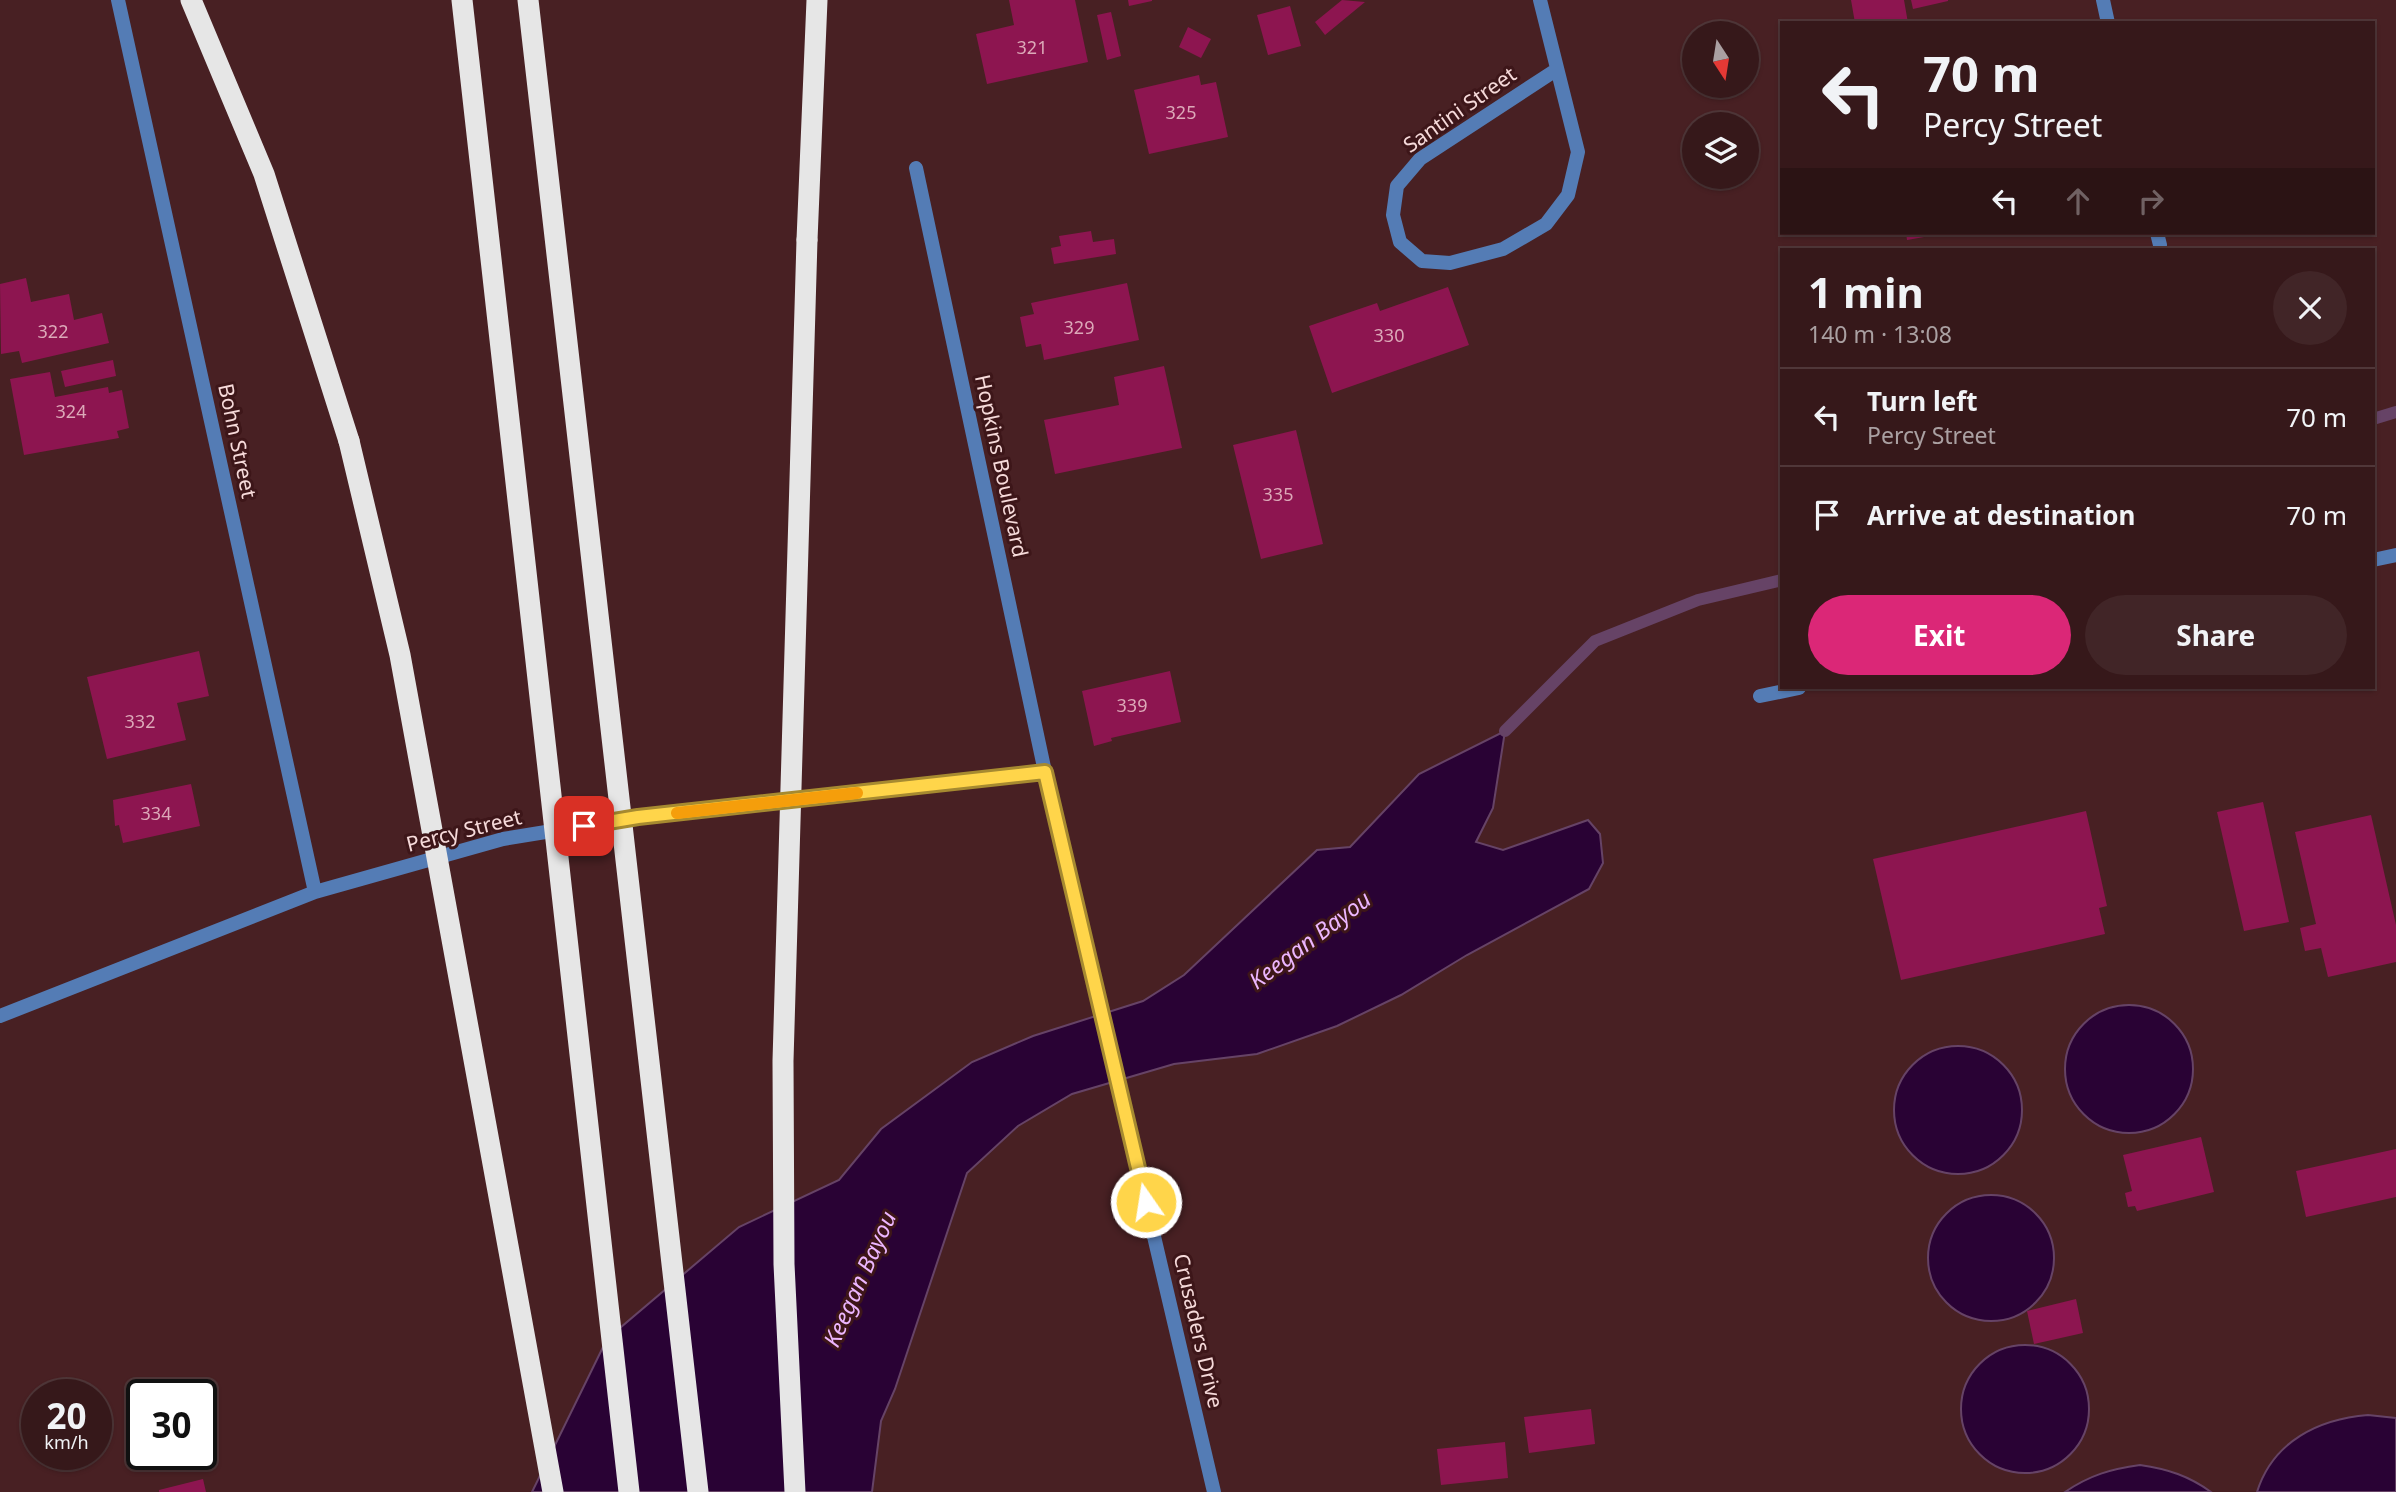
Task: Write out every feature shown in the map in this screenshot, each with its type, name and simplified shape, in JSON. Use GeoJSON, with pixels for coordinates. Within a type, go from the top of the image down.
{"type":"FeatureCollection","features":[{"type":"Feature","properties":{"kind":"highway"},"geometry":{"type":"LineString","coordinates":[[191,0],[264,174],[349,441],[400,655],[553,1492]]}},
{"type":"Feature","properties":{"kind":"highway"},"geometry":{"type":"LineString","coordinates":[[462,0],[629,1492]]}},
{"type":"Feature","properties":{"kind":"highway"},"geometry":{"type":"LineString","coordinates":[[528,0],[698,1492]]}},
{"type":"Feature","properties":{"kind":"highway"},"geometry":{"type":"LineString","coordinates":[[795,1492],[784,1264],[783,1061],[807,240],[817,0]]}},
{"type":"Feature","properties":{"kind":"street","name":"Bohn Street"},"geometry":{"type":"LineString","coordinates":[[118,0],[315,892]]}},
{"type":"Feature","properties":{"kind":"street","name":"Santini Street"},"geometry":{"type":"LineString","coordinates":[[1540,0],[1578,152],[1568,195],[1546,224],[1503,249],[1450,263],[1422,261],[1401,242],[1393,215],[1397,186],[1420,159],[1556,70]]}},
{"type":"Feature","properties":{"kind":"street"},"geometry":{"type":"LineString","coordinates":[[2103,0],[2108,21]]}},
{"type":"Feature","properties":{"kind":"street","name":"Hopkins Boulevard"},"geometry":{"type":"LineString","coordinates":[[916,168],[1045,772]]}},
{"type":"Feature","properties":{"kind":"street"},"geometry":{"type":"LineString","coordinates":[[2375,560],[2396,555]]}},
{"type":"Feature","properties":{"kind":"street"},"geometry":{"type":"LineString","coordinates":[[1760,696],[1794,689]]}},
{"type":"Feature","properties":{"kind":"street","name":"Percy Street"},"geometry":{"type":"LineString","coordinates":[[0,1016],[315,892],[503,839],[598,824],[1045,772]]}},
{"type":"Feature","properties":{"kind":"street","name":"Crusaders Drive"},"geometry":{"type":"LineString","coordinates":[[1045,772],[1214,1492]]}},
{"type":"Feature","properties":{"kind":"water"},"geometry":{"type":"Polygon","coordinates":[[[1505,731],[1493,808],[1476,842],[1503,850],[1588,820],[1600,834],[1603,863],[1589,889],[1467,955],[1401,995],[1337,1026],[1257,1054],[1174,1064],[1072,1094],[1018,1126],[967,1173],[895,1389],[881,1421],[872,1492],[532,1492],[607,1339],[739,1227],[839,1180],[881,1129],[972,1062],[1033,1036],[1143,1001],[1184,975],[1317,850],[1350,847],[1419,774],[1505,731]]]}},
{"type":"Feature","properties":{"kind":"water"},"geometry":{"type":"Polygon","coordinates":[[[2129,1005],[2154,1010],[2174,1024],[2188,1044],[2193,1069],[2188,1094],[2174,1114],[2154,1128],[2129,1133],[2104,1128],[2084,1114],[2070,1094],[2065,1069],[2070,1044],[2084,1024],[2104,1010],[2129,1005]]]}},
{"type":"Feature","properties":{"kind":"water"},"geometry":{"type":"Polygon","coordinates":[[[1958,1046],[1983,1051],[2003,1065],[2017,1085],[2022,1110],[2017,1135],[2003,1155],[1983,1169],[1958,1174],[1933,1169],[1913,1155],[1899,1135],[1894,1110],[1899,1085],[1913,1065],[1933,1051],[1958,1046]]]}},
{"type":"Feature","properties":{"kind":"water"},"geometry":{"type":"Polygon","coordinates":[[[1991,1195],[2015,1200],[2036,1213],[2049,1234],[2054,1258],[2049,1282],[2036,1303],[2015,1316],[1991,1321],[1967,1316],[1946,1303],[1933,1282],[1928,1258],[1933,1234],[1946,1213],[1967,1200],[1991,1195]]]}},
{"type":"Feature","properties":{"kind":"water"},"geometry":{"type":"Polygon","coordinates":[[[2025,1345],[2050,1350],[2070,1364],[2084,1384],[2089,1409],[2084,1434],[2070,1454],[2050,1468],[2025,1473],[2000,1468],[1980,1454],[1966,1434],[1961,1409],[1966,1384],[1980,1364],[2000,1350],[2025,1345]]]}},
{"type":"Feature","properties":{"kind":"water"},"geometry":{"type":"Polygon","coordinates":[[[2368,1415],[2396,1418],[2396,1492],[2257,1492],[2274,1459],[2300,1436],[2332,1422],[2368,1415]]]}},
{"type":"Feature","properties":{"kind":"water"},"geometry":{"type":"Polygon","coordinates":[[[2140,1465],[2178,1474],[2211,1492],[2065,1492],[2101,1474],[2140,1465]]]}},
{"type":"Feature","properties":{"kind":"building"},"geometry":{"type":"Polygon","coordinates":[[[1009,0],[1075,0],[1088,62],[987,84],[976,34],[1014,25],[1009,0]]]}},
{"type":"Feature","properties":{"kind":"building"},"geometry":{"type":"Polygon","coordinates":[[[1128,0],[1152,0],[1152,1],[1129,6],[1128,0]]]}},
{"type":"Feature","properties":{"kind":"building"},"geometry":{"type":"Polygon","coordinates":[[[1342,0],[1365,2],[1325,35],[1315,22],[1342,0]]]}},
{"type":"Feature","properties":{"kind":"building"},"geometry":{"type":"Polygon","coordinates":[[[1851,0],[1904,0],[1908,21],[1855,21],[1851,0]]]}},
{"type":"Feature","properties":{"kind":"building"},"geometry":{"type":"Polygon","coordinates":[[[1911,0],[1948,0],[1948,1],[1913,9],[1911,0]]]}},
{"type":"Feature","properties":{"kind":"building"},"geometry":{"type":"Polygon","coordinates":[[[1290,6],[1301,46],[1268,55],[1257,15],[1290,6]]]}},
{"type":"Feature","properties":{"kind":"building"},"geometry":{"type":"Polygon","coordinates":[[[1111,12],[1121,56],[1107,60],[1097,15],[1111,12]]]}},
{"type":"Feature","properties":{"kind":"building"},"geometry":{"type":"Polygon","coordinates":[[[1188,27],[1211,39],[1201,58],[1179,47],[1188,27]]]}},
{"type":"Feature","properties":{"kind":"building"},"geometry":{"type":"Polygon","coordinates":[[[1199,75],[1201,85],[1216,82],[1228,137],[1149,154],[1134,90],[1199,75]]]}},
{"type":"Feature","properties":{"kind":"building"},"geometry":{"type":"Polygon","coordinates":[[[1091,231],[1093,242],[1114,239],[1116,254],[1054,264],[1051,248],[1061,246],[1059,236],[1091,231]]]}},
{"type":"Feature","properties":{"kind":"building"},"geometry":{"type":"Polygon","coordinates":[[[1906,235],[1930,236],[1907,240],[1906,235]]]}},
{"type":"Feature","properties":{"kind":"building"},"geometry":{"type":"Polygon","coordinates":[[[26,278],[31,302],[69,294],[74,320],[102,313],[109,343],[22,363],[19,351],[1,354],[0,284],[26,278]]]}},
{"type":"Feature","properties":{"kind":"building"},"geometry":{"type":"Polygon","coordinates":[[[1127,283],[1139,340],[1044,360],[1041,344],[1026,347],[1020,317],[1034,314],[1031,303],[1127,283]]]}},
{"type":"Feature","properties":{"kind":"building"},"geometry":{"type":"Polygon","coordinates":[[[1448,287],[1469,345],[1332,393],[1309,326],[1377,303],[1380,311],[1448,287]]]}},
{"type":"Feature","properties":{"kind":"building"},"geometry":{"type":"Polygon","coordinates":[[[113,360],[116,376],[65,387],[61,371],[113,360]]]}},
{"type":"Feature","properties":{"kind":"building"},"geometry":{"type":"Polygon","coordinates":[[[1164,366],[1182,448],[1055,474],[1044,420],[1119,405],[1114,377],[1164,366]]]}},
{"type":"Feature","properties":{"kind":"building"},"geometry":{"type":"Polygon","coordinates":[[[50,372],[55,397],[108,387],[109,393],[122,390],[129,428],[117,431],[119,438],[24,455],[10,379],[50,372]]]}},
{"type":"Feature","properties":{"kind":"building"},"geometry":{"type":"Polygon","coordinates":[[[1296,430],[1323,544],[1261,559],[1233,445],[1296,430]]]}},
{"type":"Feature","properties":{"kind":"building"},"geometry":{"type":"Polygon","coordinates":[[[199,651],[209,696],[177,703],[186,740],[107,759],[87,677],[199,651]]]}},
{"type":"Feature","properties":{"kind":"building"},"geometry":{"type":"Polygon","coordinates":[[[1170,671],[1181,722],[1111,738],[1112,741],[1094,746],[1082,691],[1170,671]]]}},
{"type":"Feature","properties":{"kind":"building"},"geometry":{"type":"Polygon","coordinates":[[[191,784],[200,826],[123,843],[119,825],[115,826],[113,800],[191,784]]]}},
{"type":"Feature","properties":{"kind":"building"},"geometry":{"type":"Polygon","coordinates":[[[2263,802],[2289,922],[2244,931],[2217,812],[2263,802]]]}},
{"type":"Feature","properties":{"kind":"building"},"geometry":{"type":"Polygon","coordinates":[[[2086,811],[2107,906],[2099,908],[2105,934],[1901,980],[1873,859],[2086,811]]]}},
{"type":"Feature","properties":{"kind":"building"},"geometry":{"type":"Polygon","coordinates":[[[2371,815],[2396,925],[2396,962],[2328,977],[2321,948],[2305,951],[2300,928],[2316,924],[2295,832],[2371,815]]]}},
{"type":"Feature","properties":{"kind":"building"},"geometry":{"type":"Polygon","coordinates":[[[2201,1137],[2214,1192],[2137,1211],[2135,1206],[2128,1207],[2125,1193],[2132,1191],[2123,1155],[2201,1137]]]}},
{"type":"Feature","properties":{"kind":"building"},"geometry":{"type":"Polygon","coordinates":[[[2396,1149],[2396,1197],[2306,1217],[2296,1171],[2396,1149]]]}},
{"type":"Feature","properties":{"kind":"building"},"geometry":{"type":"Polygon","coordinates":[[[2076,1299],[2083,1333],[2034,1344],[2027,1311],[2076,1299]]]}},
{"type":"Feature","properties":{"kind":"building"},"geometry":{"type":"Polygon","coordinates":[[[1591,1409],[1595,1444],[1529,1453],[1524,1417],[1591,1409]]]}},
{"type":"Feature","properties":{"kind":"building"},"geometry":{"type":"Polygon","coordinates":[[[1505,1442],[1508,1478],[1441,1485],[1437,1449],[1505,1442]]]}},
{"type":"Feature","properties":{"kind":"building"},"geometry":{"type":"Polygon","coordinates":[[[203,1479],[206,1492],[159,1492],[159,1490],[203,1479]]]}},
{"type":"Feature","properties":{"kind":"waterway","name":"Keegan Bayou"},"geometry":{"type":"LineString","coordinates":[[2375,418],[2396,412]]}},
{"type":"Feature","properties":{"kind":"waterway","name":"Keegan Bayou"},"geometry":{"type":"LineString","coordinates":[[1505,731],[1595,641],[1698,600],[1780,580]]}},
{"type":"Feature","properties":{"kind":"slow traffic"},"geometry":{"type":"LineString","coordinates":[[677,813],[857,793]]}},
{"type":"Feature","properties":{"kind":"route"},"geometry":{"type":"LineString","coordinates":[[584,826],[638,817],[1045,772],[1146,1202]]}}]}
